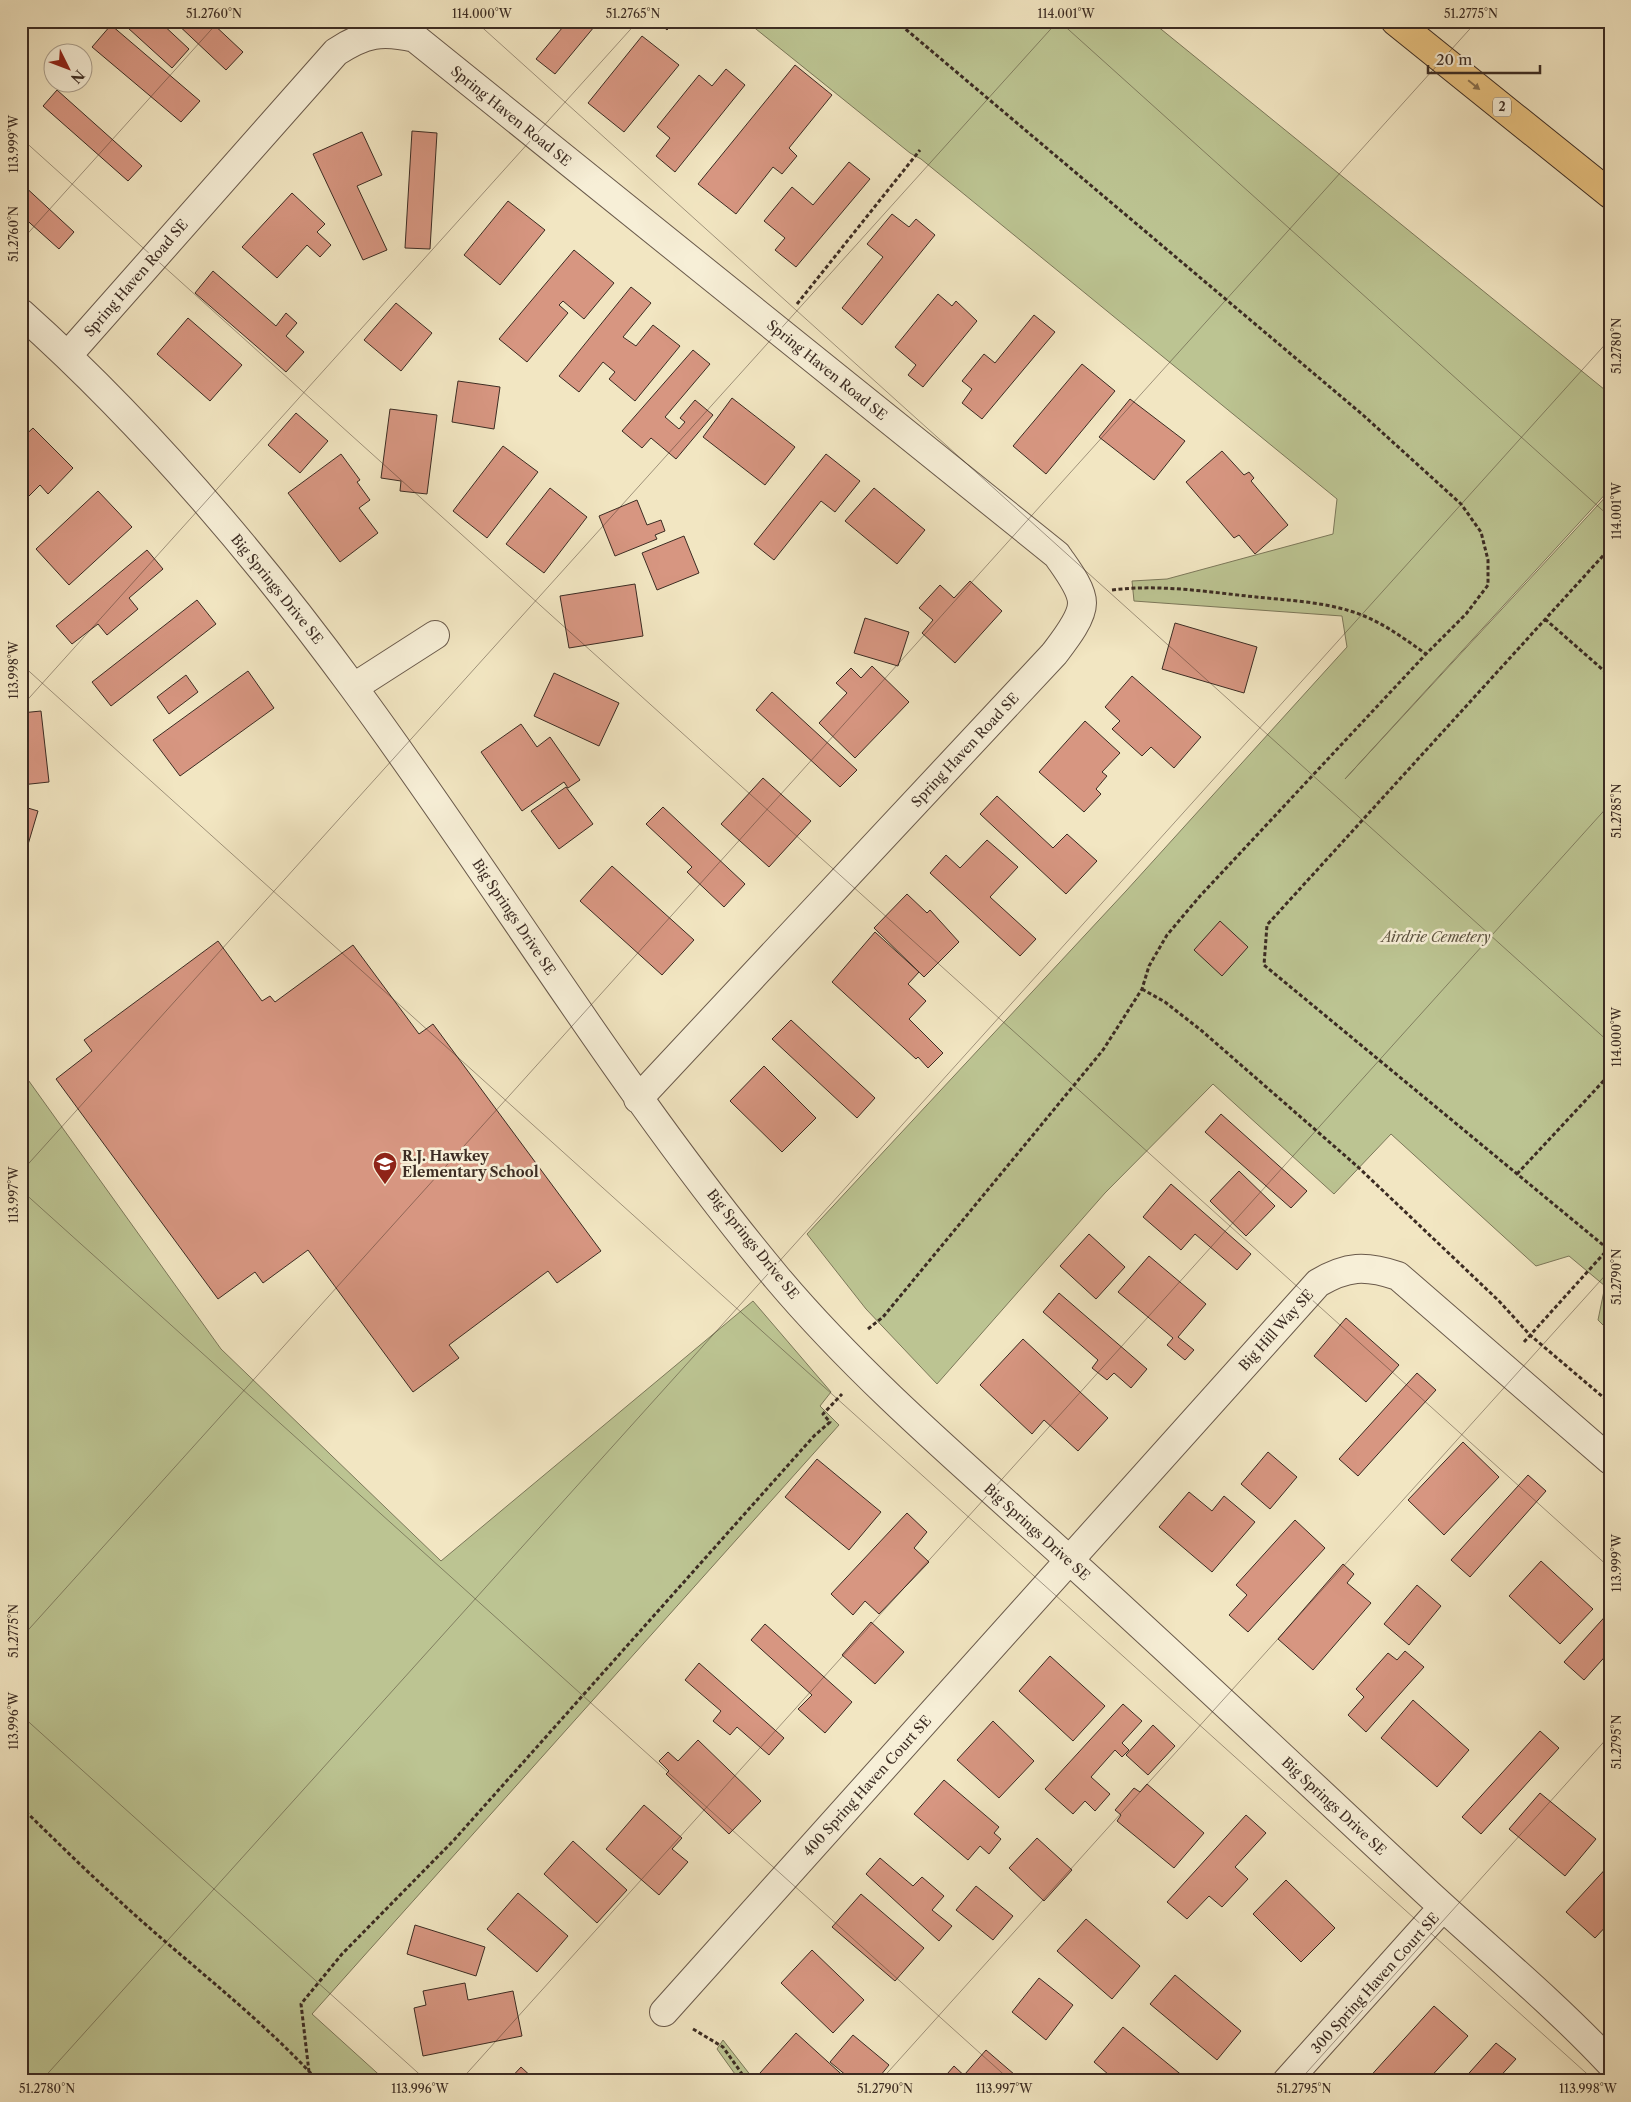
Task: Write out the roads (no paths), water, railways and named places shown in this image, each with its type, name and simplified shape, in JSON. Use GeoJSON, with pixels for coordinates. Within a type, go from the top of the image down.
{"type":"FeatureCollection","features":[{"type":"Feature","properties":{"kind":"highway","name":"2"},"geometry":{"type":"LineString","coordinates":[[1395,21],[1610,194]]}},
{"type":"Feature","properties":{"kind":"street","name":"Spring Haven Road SE"},"geometry":{"type":"LineString","coordinates":[[68,355],[336,52],[354,40],[392,33],[415,38],[1057,555],[1074,579],[1082,603],[1072,629],[1054,654],[638,1099]]}},
{"type":"Feature","properties":{"kind":"street","name":"Big Springs Drive SE"},"geometry":{"type":"LineString","coordinates":[[21,313],[68,355],[139,425],[195,488],[272,581],[354,687],[638,1099],[778,1279],[842,1349],[955,1458],[1070,1561],[1443,1907],[1566,2016],[1610,2063]]}},
{"type":"Feature","properties":{"kind":"street"},"geometry":{"type":"LineString","coordinates":[[354,687],[435,635]]}},
{"type":"Feature","properties":{"kind":"street","name":"Big Hill Way SE"},"geometry":{"type":"LineString","coordinates":[[1070,1561],[1318,1283],[1337,1272],[1356,1268],[1380,1270],[1398,1276],[1610,1460]]}},
{"type":"Feature","properties":{"kind":"street","name":"400 Spring Haven Court SE"},"geometry":{"type":"LineString","coordinates":[[664,2012],[1070,1561]]}},
{"type":"Feature","properties":{"kind":"street","name":"300 Spring Haven Court SE"},"geometry":{"type":"LineString","coordinates":[[1287,2081],[1443,1907]]}},
{"type":"Feature","properties":{"kind":"place","name":"R.J. Hawkey Elementary School"},"geometry":{"type":"Point","coordinates":[385,1185]}},
{"type":"Feature","properties":{"kind":"park label","name":"Airdrie Cemetery"},"geometry":{"type":"Point","coordinates":[1436,937]}}]}
